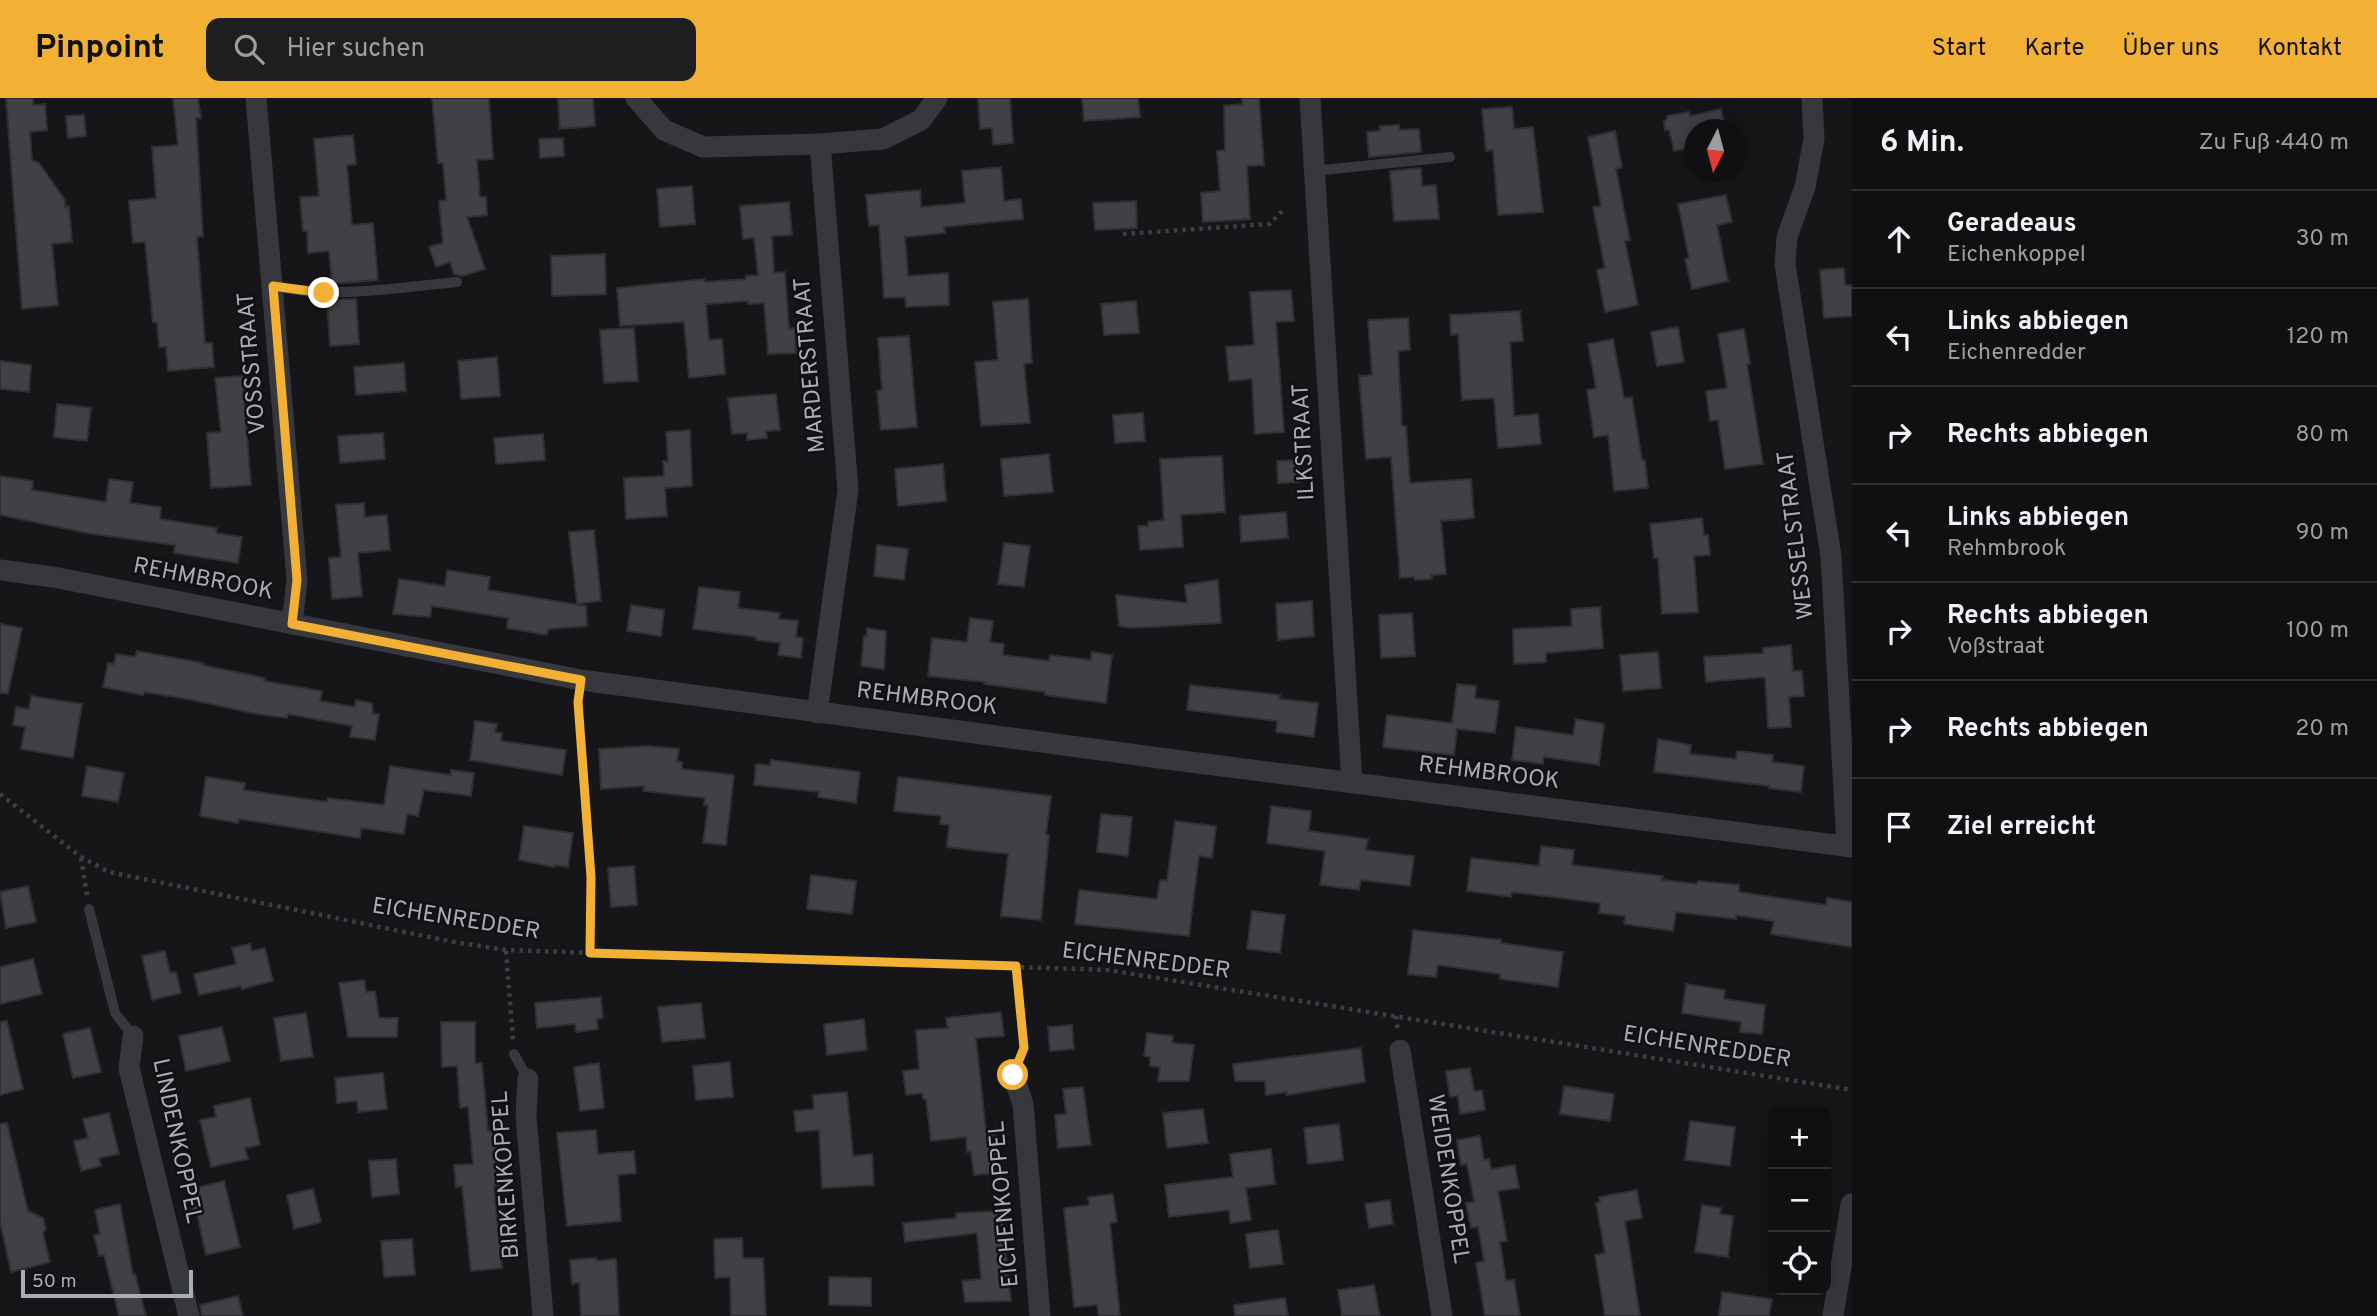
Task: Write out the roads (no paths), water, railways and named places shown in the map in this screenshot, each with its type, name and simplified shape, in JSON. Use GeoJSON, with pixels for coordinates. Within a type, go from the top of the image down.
{"type":"FeatureCollection","features":[{"type":"Feature","properties":{"kind":"street","name":"VOSSSTRAAT"},"geometry":{"type":"LineString","coordinates":[[257,98],[297,580],[292,624]]}},
{"type":"Feature","properties":{"kind":"street"},"geometry":{"type":"LineString","coordinates":[[636,98],[664,130],[703,146],[820,144],[883,139],[921,120],[937,98]]}},
{"type":"Feature","properties":{"kind":"street","name":"ILKSTRAAT"},"geometry":{"type":"LineString","coordinates":[[1310,98],[1352,783]]}},
{"type":"Feature","properties":{"kind":"street","name":"WESSELSTRAAT"},"geometry":{"type":"LineString","coordinates":[[1812,98],[1812,152],[1805,187],[1787,237],[1785,264],[1831,556],[1849,846]]}},
{"type":"Feature","properties":{"kind":"street","name":"MARDERSTRAAT"},"geometry":{"type":"LineString","coordinates":[[817,713],[848,490],[820,144]]}},
{"type":"Feature","properties":{"kind":"street","name":"REHMBROOK"},"geometry":{"type":"LineString","coordinates":[[0,570],[581,680],[1849,846]]}},
{"type":"Feature","properties":{"kind":"street","name":"LINDENKOPPEL"},"geometry":{"type":"LineString","coordinates":[[132,1036],[128,1068],[189,1316]]}},
{"type":"Feature","properties":{"kind":"street","name":"WEIDENKOPPEL"},"geometry":{"type":"LineString","coordinates":[[1400,1050],[1442,1316]]}},
{"type":"Feature","properties":{"kind":"street","name":"EICHENKOPPEL"},"geometry":{"type":"LineString","coordinates":[[1013,1075],[1023,1104],[1041,1316]]}},
{"type":"Feature","properties":{"kind":"street","name":"BIRKENKOPPEL"},"geometry":{"type":"LineString","coordinates":[[528,1079],[526,1116],[543,1316]]}},
{"type":"Feature","properties":{"kind":"street"},"geometry":{"type":"LineString","coordinates":[[1833,1316],[1851,1204]]}},
{"type":"Feature","properties":{"kind":"lane"},"geometry":{"type":"LineString","coordinates":[[1313,171],[1450,157]]}},
{"type":"Feature","properties":{"kind":"lane"},"geometry":{"type":"LineString","coordinates":[[273,286],[303,292],[353,293],[457,282]]}},
{"type":"Feature","properties":{"kind":"lane","name":"LINDENKOPPEL"},"geometry":{"type":"LineString","coordinates":[[89,909],[115,1013],[132,1036]]}},
{"type":"Feature","properties":{"kind":"lane","name":"BIRKENKOPPEL"},"geometry":{"type":"LineString","coordinates":[[514,1054],[528,1079]]}}]}
